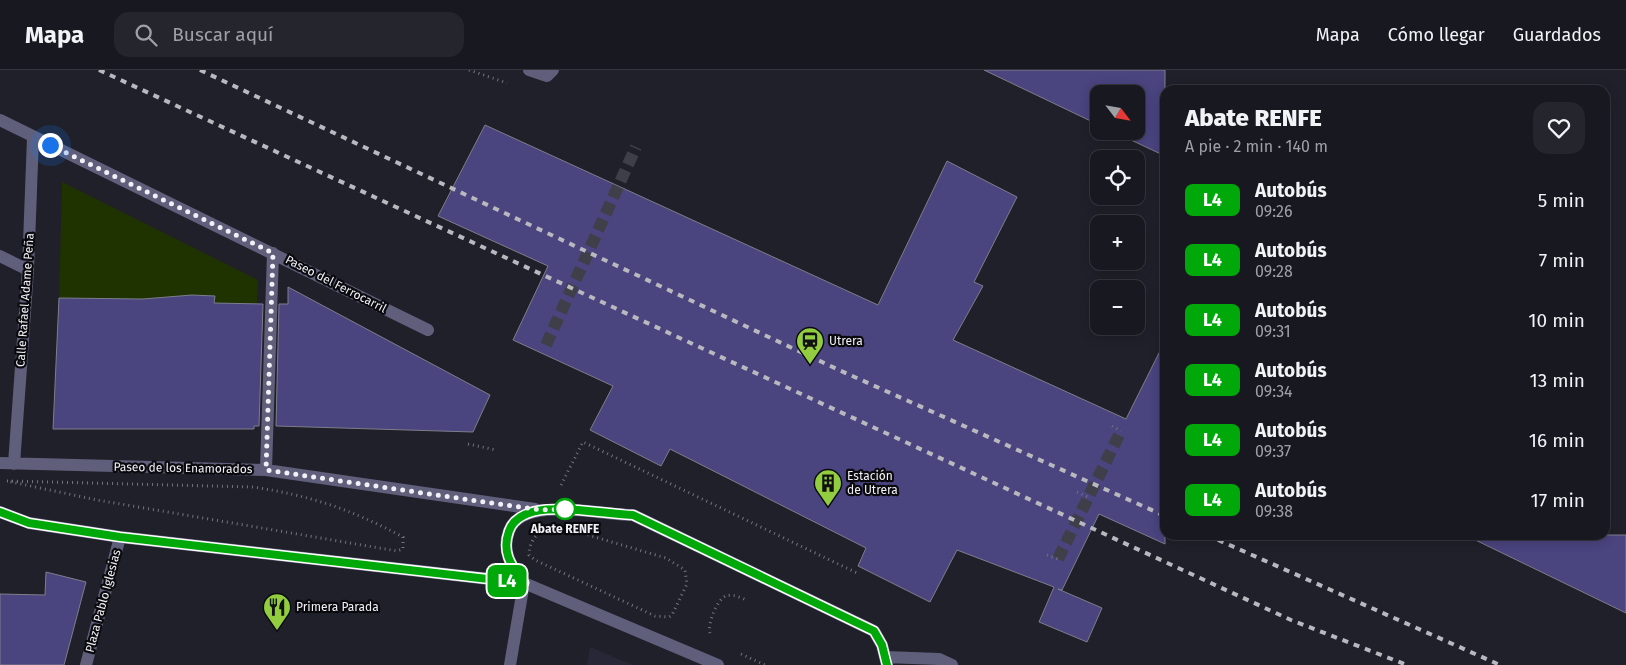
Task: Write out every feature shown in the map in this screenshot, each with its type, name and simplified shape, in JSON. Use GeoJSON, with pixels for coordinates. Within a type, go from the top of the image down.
{"type":"FeatureCollection","features":[{"type":"Feature","properties":{"kind":"street"},"geometry":{"type":"LineString","coordinates":[[529,70],[547,76],[553,70]]}},
{"type":"Feature","properties":{"kind":"street","name":"Paseo del Ferrocarril"},"geometry":{"type":"LineString","coordinates":[[0,120],[428,330]]}},
{"type":"Feature","properties":{"kind":"street","name":"Calle Rafael Adame Peña"},"geometry":{"type":"LineString","coordinates":[[14,464],[28,270],[33,136]]}},
{"type":"Feature","properties":{"kind":"street"},"geometry":{"type":"LineString","coordinates":[[266,470],[273,253]]}},
{"type":"Feature","properties":{"kind":"street"},"geometry":{"type":"LineString","coordinates":[[0,256],[28,270]]}},
{"type":"Feature","properties":{"kind":"street","name":"Paseo de los Enamorados"},"geometry":{"type":"LineString","coordinates":[[0,463],[266,470],[542,510]]}},
{"type":"Feature","properties":{"kind":"street"},"geometry":{"type":"LineString","coordinates":[[510,665],[524,583],[506,555],[505,545],[507,536],[510,527],[521,515],[559,508],[607,515],[633,515],[874,631],[878,636],[886,661],[939,659],[952,665]]}},
{"type":"Feature","properties":{"kind":"street"},"geometry":{"type":"LineString","coordinates":[[0,512],[29,523],[120,537],[524,583],[718,665]]}},
{"type":"Feature","properties":{"kind":"street","name":"Plaza Pablo Iglesias"},"geometry":{"type":"LineString","coordinates":[[86,665],[120,537]]}},
{"type":"Feature","properties":{"kind":"path"},"geometry":{"type":"LineString","coordinates":[[1112,426],[1121,431]]}},
{"type":"Feature","properties":{"kind":"path"},"geometry":{"type":"LineString","coordinates":[[468,444],[496,450]]}},
{"type":"Feature","properties":{"kind":"path"},"geometry":{"type":"LineString","coordinates":[[6,481],[253,487],[279,491],[336,505],[403,537],[404,543],[403,548],[397,551],[97,500],[6,481]]}},
{"type":"Feature","properties":{"kind":"path"},"geometry":{"type":"LineString","coordinates":[[1078,492],[1088,497]]}},
{"type":"Feature","properties":{"kind":"path"},"geometry":{"type":"LineString","coordinates":[[554,525],[672,561],[685,570],[688,578],[672,615],[655,616],[535,560],[529,554],[529,546],[533,538],[554,525]]}},
{"type":"Feature","properties":{"kind":"path"},"geometry":{"type":"LineString","coordinates":[[1047,555],[1058,559]]}},
{"type":"Feature","properties":{"kind":"path"},"geometry":{"type":"LineString","coordinates":[[711,637],[709,629],[722,599],[727,596],[735,596],[752,602]]}},
{"type":"Feature","properties":{"kind":"path"},"geometry":{"type":"LineString","coordinates":[[739,654],[765,665]]}},
{"type":"Feature","properties":{"kind":"shaded area"},"geometry":{"type":"Polygon","coordinates":[[[590,647],[633,665],[587,665],[590,647]]]}},
{"type":"Feature","properties":{"kind":"green space"},"geometry":{"type":"Polygon","coordinates":[[[62,182],[258,280],[257,303],[214,303],[214,296],[192,295],[143,299],[59,298],[62,182]]]}},
{"type":"Feature","properties":{"kind":"building"},"geometry":{"type":"Polygon","coordinates":[[[984,70],[1165,70],[1165,85],[1160,85],[1160,154],[1131,140],[1145,140],[1145,85],[1090,85],[1090,121],[984,70]]]}},
{"type":"Feature","properties":{"kind":"building"},"geometry":{"type":"Polygon","coordinates":[[[485,125],[878,305],[947,161],[1017,197],[974,282],[983,286],[953,340],[1126,419],[1160,351],[1160,540],[1165,540],[1165,544],[1099,514],[1062,590],[1058,589],[1102,608],[1087,642],[1039,622],[1054,587],[957,550],[930,602],[858,566],[866,548],[670,449],[661,466],[590,430],[613,386],[513,340],[548,266],[438,216],[485,125]]]}},
{"type":"Feature","properties":{"kind":"building"},"geometry":{"type":"Polygon","coordinates":[[[288,287],[490,395],[473,432],[276,426],[279,304],[288,304],[288,287]]]}},
{"type":"Feature","properties":{"kind":"building"},"geometry":{"type":"Polygon","coordinates":[[[192,295],[215,296],[214,303],[263,304],[259,426],[254,426],[254,429],[53,429],[59,298],[143,299],[192,295]]]}},
{"type":"Feature","properties":{"kind":"building"},"geometry":{"type":"Polygon","coordinates":[[[1610,535],[1626,535],[1626,613],[1475,540],[1610,540],[1610,535]]]}},
{"type":"Feature","properties":{"kind":"building"},"geometry":{"type":"Polygon","coordinates":[[[46,572],[86,582],[64,665],[0,665],[0,594],[45,595],[46,572]]]}},
{"type":"Feature","properties":{"kind":"tunnel"},"geometry":{"type":"LineString","coordinates":[[546,345],[636,147]]}},
{"type":"Feature","properties":{"kind":"tunnel"},"geometry":{"type":"LineString","coordinates":[[1058,559],[1121,431]]}},
{"type":"Feature","properties":{"kind":"railway"},"geometry":{"type":"LineString","coordinates":[[99,70],[1291,620],[1407,665]]}},
{"type":"Feature","properties":{"kind":"railway"},"geometry":{"type":"LineString","coordinates":[[200,70],[839,370],[1160,514]]}},
{"type":"Feature","properties":{"kind":"railway"},"geometry":{"type":"LineString","coordinates":[[1218,540],[1500,665]]}},
{"type":"Feature","properties":{"kind":"bus line","name":"L4"},"geometry":{"type":"LineString","coordinates":[[0,512],[29,523],[120,537],[524,583],[511,566],[506,555],[505,545],[510,527],[521,515],[559,508],[607,515],[633,515],[874,631],[882,645],[887,665]]}},
{"type":"Feature","properties":{"kind":"place","name":"Utrera"},"geometry":{"type":"Point","coordinates":[810,365]}},
{"type":"Feature","properties":{"kind":"place","name":"Estación de Utrera"},"geometry":{"type":"Point","coordinates":[828,507]}},
{"type":"Feature","properties":{"kind":"place","name":"Abate RENFE"},"geometry":{"type":"Point","coordinates":[565,509]}},
{"type":"Feature","properties":{"kind":"place","name":"Primera Parada"},"geometry":{"type":"Point","coordinates":[277,631]}},
{"type":"Feature","properties":{"kind":"route"},"geometry":{"type":"LineString","coordinates":[[50,145],[273,253],[266,470],[542,510],[565,509]]}}]}
